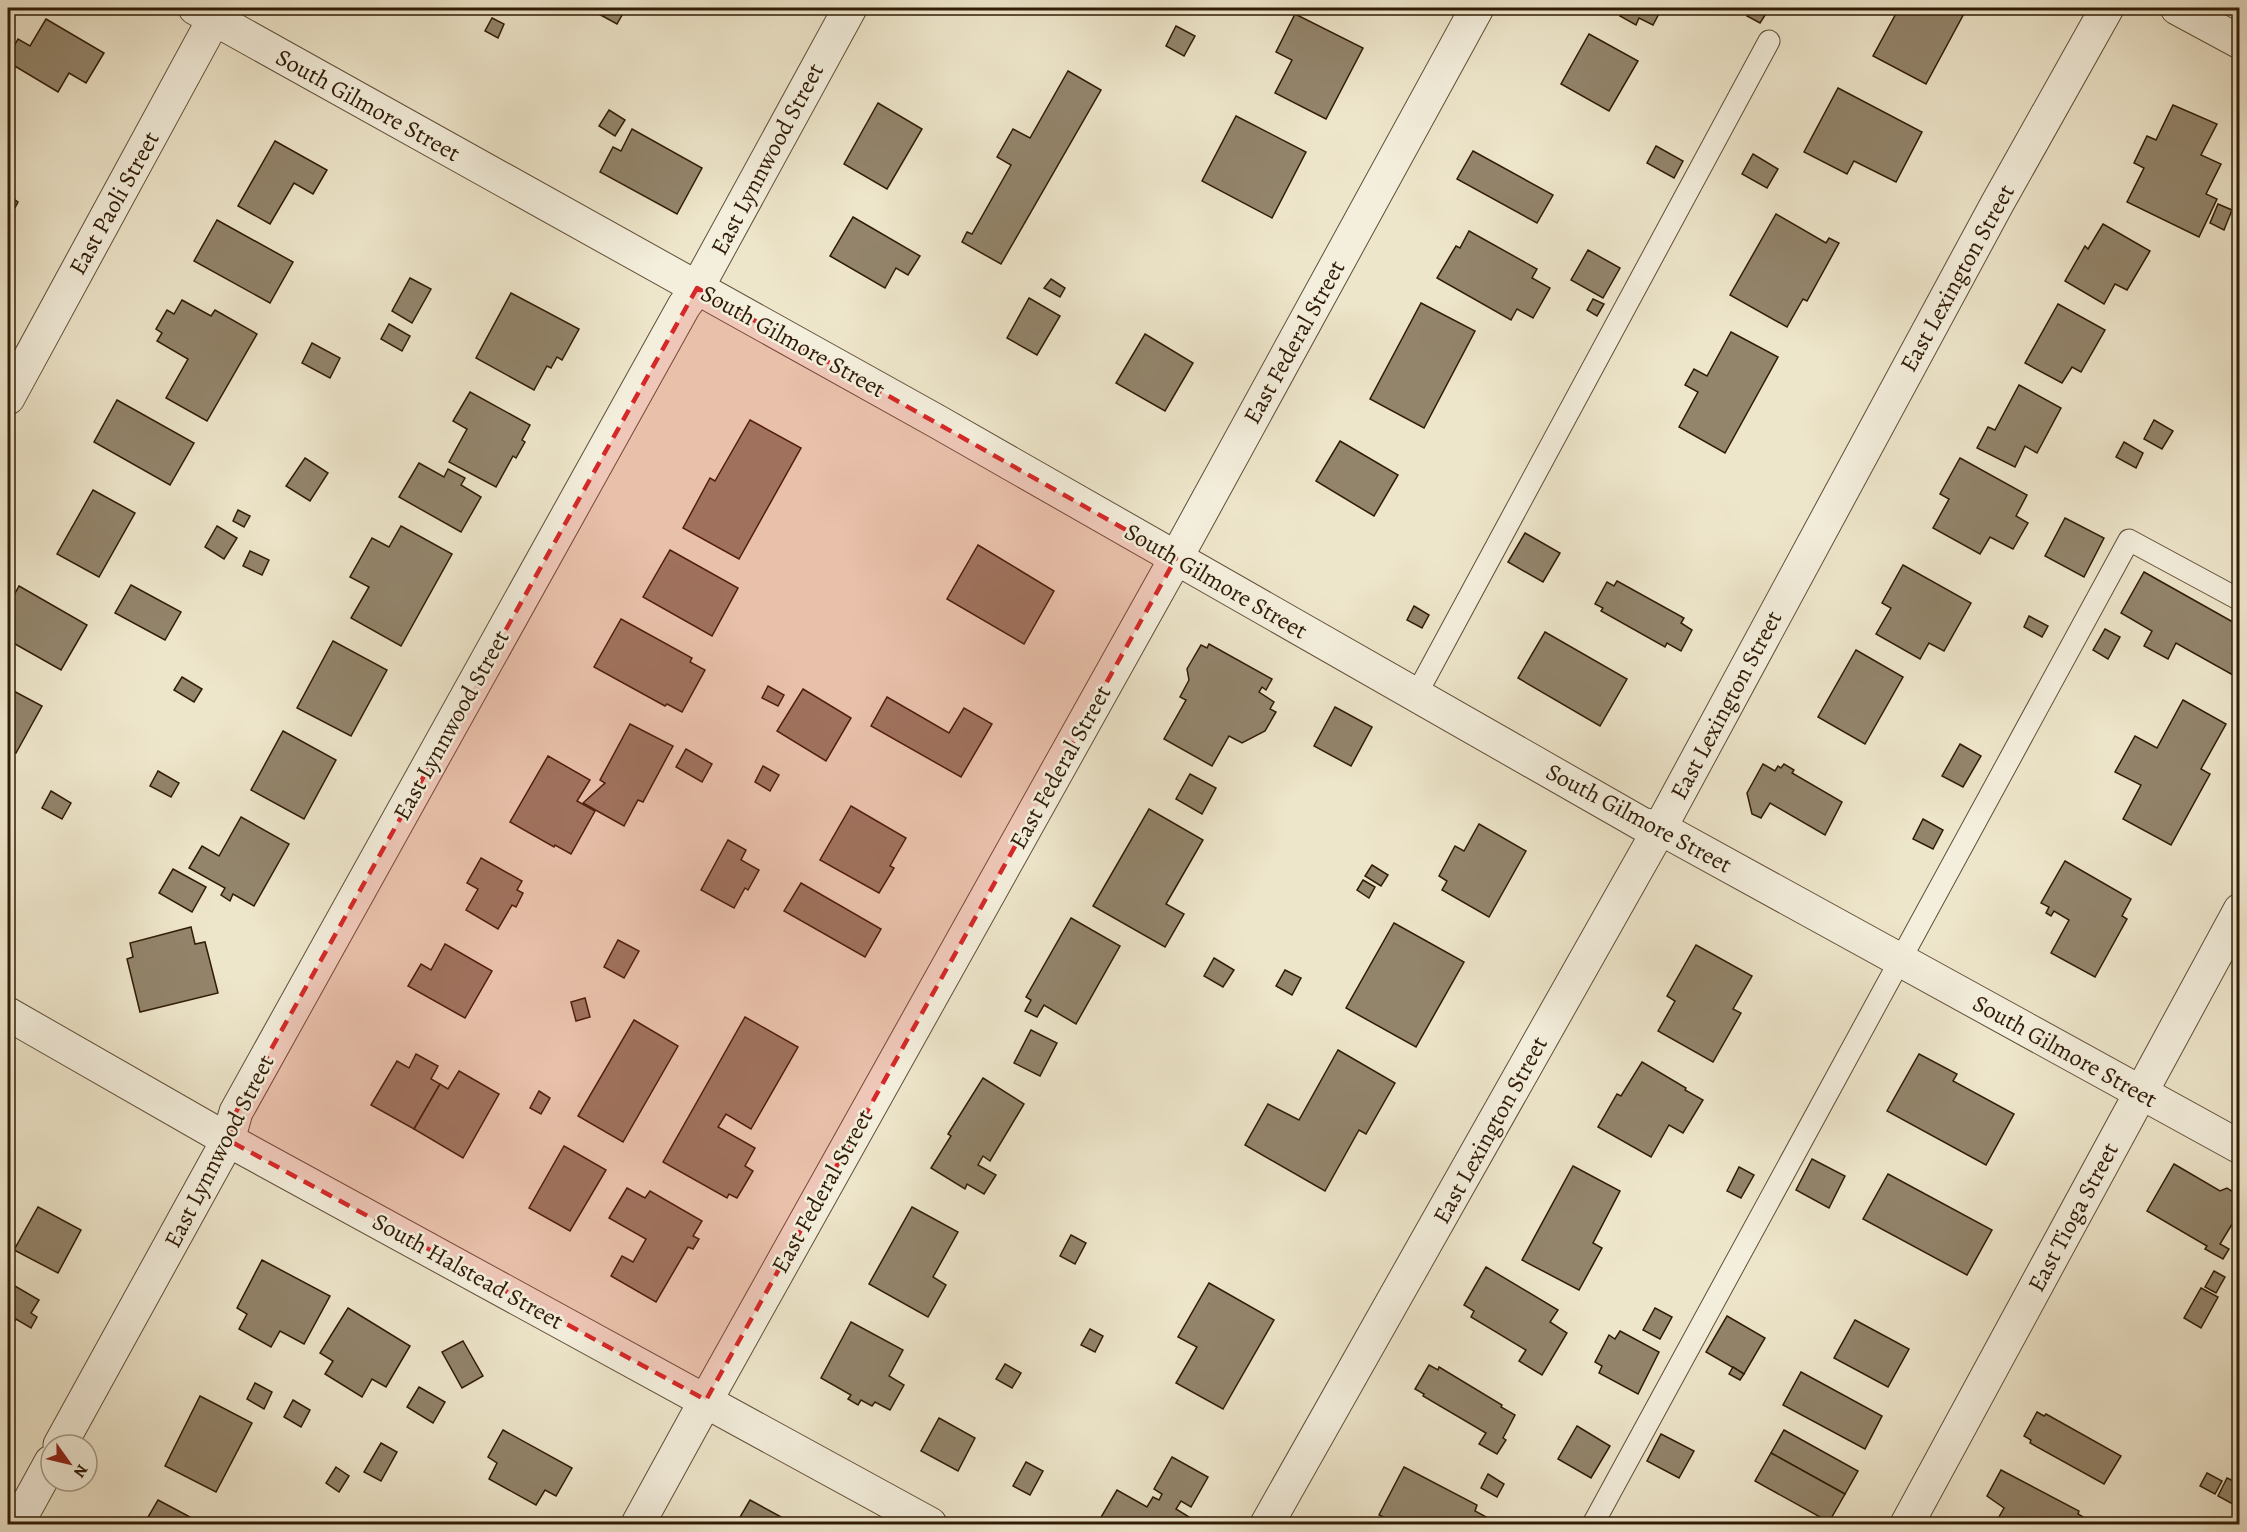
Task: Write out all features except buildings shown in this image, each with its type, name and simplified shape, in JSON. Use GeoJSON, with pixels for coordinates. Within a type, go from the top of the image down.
{"type":"FeatureCollection","features":[{"type":"Feature","properties":{"kind":"street","name":"East Lynnwood Street"},"geometry":{"type":"LineString","coordinates":[[67,1433],[228,1140],[236,1112],[242,1101],[684,306],[697,288],[850,8]]}},
{"type":"Feature","properties":{"kind":"street","name":"East Federal Street"},"geometry":{"type":"LineString","coordinates":[[638,1524],[1176,558],[1477,8]]}},
{"type":"Feature","properties":{"kind":"street","name":"East Lexington Street"},"geometry":{"type":"LineString","coordinates":[[1267,1524],[1660,828],[1991,214],[2107,8]]}},
{"type":"Feature","properties":{"kind":"street"},"geometry":{"type":"LineString","coordinates":[[2177,8],[2240,42]]}},
{"type":"Feature","properties":{"kind":"street","name":"South Gilmore Street"},"geometry":{"type":"LineString","coordinates":[[210,11],[938,422],[1641,824],[1660,828],[2240,1147]]}},
{"type":"Feature","properties":{"kind":"street","name":"East Paoli Street"},"geometry":{"type":"LineString","coordinates":[[8,398],[210,11]]}},
{"type":"Feature","properties":{"kind":"street","name":"East Tioga Street"},"geometry":{"type":"LineString","coordinates":[[1907,1524],[2240,910]]}},
{"type":"Feature","properties":{"kind":"street","name":"South Halstead Street"},"geometry":{"type":"LineString","coordinates":[[8,1014],[228,1140],[930,1524]]}},
{"type":"Feature","properties":{"kind":"street"},"geometry":{"type":"LineString","coordinates":[[16,1524],[39,1483]]}},
{"type":"Feature","properties":{"kind":"lane"},"geometry":{"type":"LineString","coordinates":[[1416,695],[1769,41]]}},
{"type":"Feature","properties":{"kind":"lane"},"geometry":{"type":"LineString","coordinates":[[1593,1524],[2129,540],[2240,600]]}},
{"type":"Feature","properties":{"kind":"highlighted area"},"geometry":{"type":"Polygon","coordinates":[[[697,288],[1176,558],[706,1400],[228,1140],[236,1112],[697,288]]]}}]}
